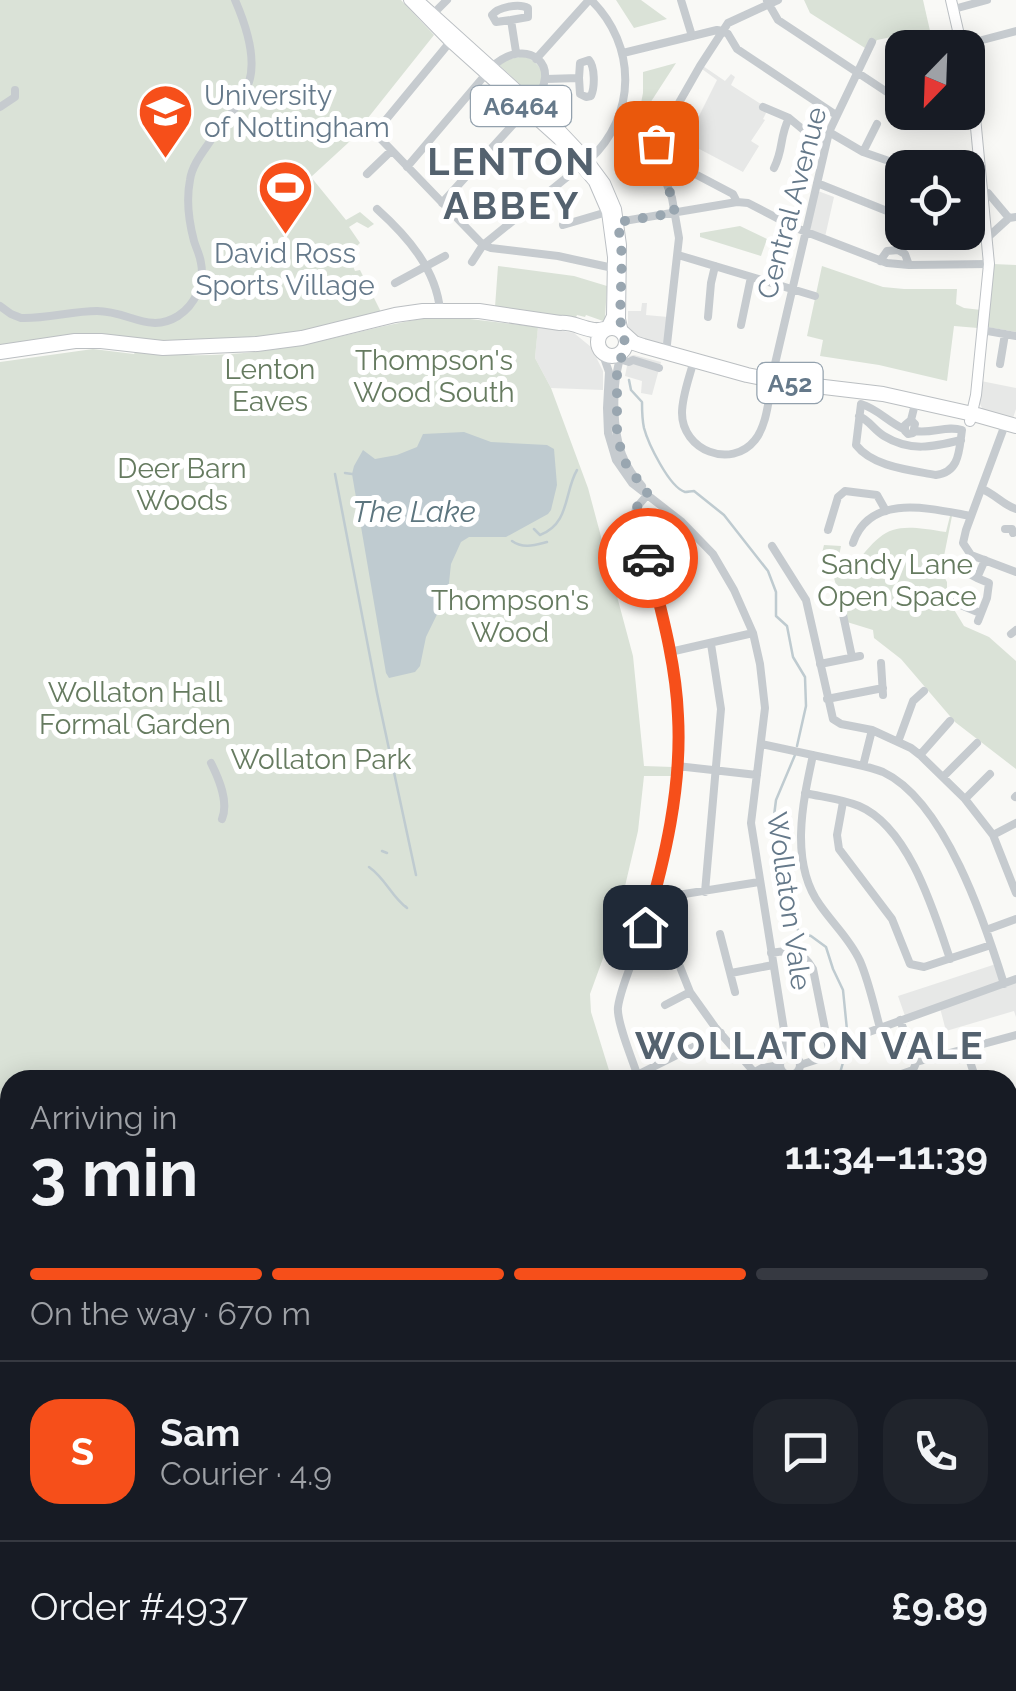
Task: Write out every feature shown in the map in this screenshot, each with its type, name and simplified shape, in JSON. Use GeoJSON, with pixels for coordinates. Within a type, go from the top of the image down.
{"type":"FeatureCollection","features":[{"type":"Feature","properties":{"kind":"highway","name":"A52"},"geometry":{"type":"LineString","coordinates":[[0,352],[75,340],[174,348],[270,342],[405,313],[480,311],[565,322],[597,331],[614,328],[638,344],[771,384],[866,391],[966,425],[988,418],[1012,430]]}},
{"type":"Feature","properties":{"kind":"highway","name":"A52"},"geometry":{"type":"LineString","coordinates":[[560,323],[583,334],[612,356],[636,352],[966,425],[1012,430]]}},
{"type":"Feature","properties":{"kind":"highway"},"geometry":{"type":"LineString","coordinates":[[601,350],[598,340],[605,329]]}},
{"type":"Feature","properties":{"kind":"highway"},"geometry":{"type":"LineString","coordinates":[[621,355],[623,332]]}},
{"type":"Feature","properties":{"kind":"main road","name":"A6464"},"geometry":{"type":"LineString","coordinates":[[408,0],[528,106],[608,188],[614,203],[614,268],[612,316],[605,329]]}},
{"type":"Feature","properties":{"kind":"main road","name":"A6464"},"geometry":{"type":"LineString","coordinates":[[418,0],[450,42],[489,71]]}},
{"type":"Feature","properties":{"kind":"main road"},"geometry":{"type":"LineString","coordinates":[[952,4],[956,30]]}},
{"type":"Feature","properties":{"kind":"main road","name":"A6464"},"geometry":{"type":"LineString","coordinates":[[585,163],[614,225],[622,256],[623,332]]}},
{"type":"Feature","properties":{"kind":"main road"},"geometry":{"type":"LineString","coordinates":[[985,216],[989,264],[976,395],[978,410],[988,418]]}},
{"type":"Feature","properties":{"kind":"main road"},"geometry":{"type":"LineString","coordinates":[[966,425],[976,395]]}},
{"type":"Feature","properties":{"kind":"street"},"geometry":{"type":"LineString","coordinates":[[0,306],[21,318],[96,310],[122,313],[155,324],[176,317],[194,301],[202,268],[187,198],[190,178],[250,79],[249,46],[234,0]]}},
{"type":"Feature","properties":{"kind":"street"},"geometry":{"type":"LineString","coordinates":[[430,17],[447,0]]}},
{"type":"Feature","properties":{"kind":"street"},"geometry":{"type":"LineString","coordinates":[[472,262],[483,245],[585,163],[612,132],[622,109],[626,77],[623,54],[611,25],[590,0],[536,59]]}},
{"type":"Feature","properties":{"kind":"street"},"geometry":{"type":"LineString","coordinates":[[681,0],[692,36]]}},
{"type":"Feature","properties":{"kind":"street"},"geometry":{"type":"LineString","coordinates":[[952,4],[987,0]]}},
{"type":"Feature","properties":{"kind":"street"},"geometry":{"type":"LineString","coordinates":[[666,353],[678,255],[675,213],[655,152],[656,143],[722,31],[732,21],[771,1],[778,20],[885,91]]}},
{"type":"Feature","properties":{"kind":"street"},"geometry":{"type":"LineString","coordinates":[[512,20],[516,52]]}},
{"type":"Feature","properties":{"kind":"street"},"geometry":{"type":"LineString","coordinates":[[623,54],[722,31],[737,49],[836,114]]}},
{"type":"Feature","properties":{"kind":"street"},"geometry":{"type":"LineString","coordinates":[[985,40],[1016,31]]}},
{"type":"Feature","properties":{"kind":"street"},"geometry":{"type":"LineString","coordinates":[[450,42],[376,133],[483,245],[614,268]]}},
{"type":"Feature","properties":{"kind":"street","name":"Central Avenue"},"geometry":{"type":"LineString","coordinates":[[771,384],[830,128],[872,42]]}},
{"type":"Feature","properties":{"kind":"street"},"geometry":{"type":"LineString","coordinates":[[408,168],[502,58],[516,52],[536,59],[544,68],[546,79],[540,94],[442,203]]}},
{"type":"Feature","properties":{"kind":"street"},"geometry":{"type":"LineString","coordinates":[[546,79],[579,78]]}},
{"type":"Feature","properties":{"kind":"street"},"geometry":{"type":"LineString","coordinates":[[476,87],[514,122]]}},
{"type":"Feature","properties":{"kind":"street"},"geometry":{"type":"LineString","coordinates":[[0,107],[16,97],[14,90]]}},
{"type":"Feature","properties":{"kind":"street"},"geometry":{"type":"LineString","coordinates":[[827,108],[830,128],[864,152],[885,159]]}},
{"type":"Feature","properties":{"kind":"street"},"geometry":{"type":"LineString","coordinates":[[766,112],[789,118],[816,140],[826,142]]}},
{"type":"Feature","properties":{"kind":"street"},"geometry":{"type":"LineString","coordinates":[[773,168],[782,153],[781,133],[789,118]]}},
{"type":"Feature","properties":{"kind":"street"},"geometry":{"type":"LineString","coordinates":[[864,152],[877,124]]}},
{"type":"Feature","properties":{"kind":"street"},"geometry":{"type":"LineString","coordinates":[[366,174],[391,151]]}},
{"type":"Feature","properties":{"kind":"street"},"geometry":{"type":"LineString","coordinates":[[660,166],[676,164],[730,193],[737,202]]}},
{"type":"Feature","properties":{"kind":"street"},"geometry":{"type":"LineString","coordinates":[[817,183],[885,210]]}},
{"type":"Feature","properties":{"kind":"street"},"geometry":{"type":"LineString","coordinates":[[985,192],[1012,218],[987,238]]}},
{"type":"Feature","properties":{"kind":"street"},"geometry":{"type":"LineString","coordinates":[[614,225],[748,202],[805,232],[880,261],[909,266],[989,264]]}},
{"type":"Feature","properties":{"kind":"street"},"geometry":{"type":"LineString","coordinates":[[377,209],[407,237],[438,292],[440,310]]}},
{"type":"Feature","properties":{"kind":"street"},"geometry":{"type":"LineString","coordinates":[[562,224],[607,212]]}},
{"type":"Feature","properties":{"kind":"street"},"geometry":{"type":"LineString","coordinates":[[880,261],[888,251],[898,250],[905,254],[909,266]]}},
{"type":"Feature","properties":{"kind":"street"},"geometry":{"type":"LineString","coordinates":[[678,255],[816,296]]}},
{"type":"Feature","properties":{"kind":"street"},"geometry":{"type":"LineString","coordinates":[[395,283],[446,256]]}},
{"type":"Feature","properties":{"kind":"street"},"geometry":{"type":"LineString","coordinates":[[708,317],[710,283],[716,266]]}},
{"type":"Feature","properties":{"kind":"street"},"geometry":{"type":"LineString","coordinates":[[741,325],[751,277]]}},
{"type":"Feature","properties":{"kind":"street"},"geometry":{"type":"LineString","coordinates":[[982,330],[1016,336]]}},
{"type":"Feature","properties":{"kind":"street"},"geometry":{"type":"LineString","coordinates":[[1002,361],[1006,334]]}},
{"type":"Feature","properties":{"kind":"street","name":"Wollaton Vale"},"geometry":{"type":"LineString","coordinates":[[601,350],[612,387],[620,469],[701,539],[734,590],[753,633],[765,696],[752,824],[788,1055]]}},
{"type":"Feature","properties":{"kind":"street"},"geometry":{"type":"LineString","coordinates":[[621,355],[629,362],[659,368]]}},
{"type":"Feature","properties":{"kind":"street","name":"Wollaton Vale"},"geometry":{"type":"LineString","coordinates":[[612,387],[621,355]]}},
{"type":"Feature","properties":{"kind":"street"},"geometry":{"type":"LineString","coordinates":[[692,367],[683,420],[692,440],[710,452],[736,452],[755,440],[764,421],[771,384]]}},
{"type":"Feature","properties":{"kind":"street"},"geometry":{"type":"LineString","coordinates":[[862,400],[909,431],[929,432],[966,425],[955,466],[946,474],[936,475],[869,458],[856,445],[862,400]]}},
{"type":"Feature","properties":{"kind":"street"},"geometry":{"type":"LineString","coordinates":[[906,445],[909,431],[916,424],[913,414]]}},
{"type":"Feature","properties":{"kind":"street"},"geometry":{"type":"LineString","coordinates":[[859,416],[878,432]]}},
{"type":"Feature","properties":{"kind":"street"},"geometry":{"type":"LineString","coordinates":[[857,427],[906,445],[936,447],[966,425]]}},
{"type":"Feature","properties":{"kind":"street"},"geometry":{"type":"LineString","coordinates":[[1012,430],[982,489],[964,547],[971,555],[1016,572]]}},
{"type":"Feature","properties":{"kind":"street"},"geometry":{"type":"LineString","coordinates":[[982,489],[1016,509]]}},
{"type":"Feature","properties":{"kind":"street"},"geometry":{"type":"LineString","coordinates":[[828,530],[840,494],[851,491],[877,495],[886,511]]}},
{"type":"Feature","properties":{"kind":"street"},"geometry":{"type":"LineString","coordinates":[[636,1070],[618,1008],[650,912],[668,833],[679,720],[670,652],[635,514],[648,494]]}},
{"type":"Feature","properties":{"kind":"street"},"geometry":{"type":"LineString","coordinates":[[853,543],[865,522],[886,511],[914,506],[971,516]]}},
{"type":"Feature","properties":{"kind":"street"},"geometry":{"type":"LineString","coordinates":[[776,549],[804,596],[831,715],[836,722],[872,730],[920,754],[965,799],[993,835],[1016,893]]}},
{"type":"Feature","properties":{"kind":"street"},"geometry":{"type":"LineString","coordinates":[[977,578],[984,560]]}},
{"type":"Feature","properties":{"kind":"street"},"geometry":{"type":"LineString","coordinates":[[949,566],[992,584],[979,617],[953,603]]}},
{"type":"Feature","properties":{"kind":"street"},"geometry":{"type":"LineString","coordinates":[[820,664],[856,656],[842,610]]}},
{"type":"Feature","properties":{"kind":"street"},"geometry":{"type":"LineString","coordinates":[[670,652],[753,633]]}},
{"type":"Feature","properties":{"kind":"street"},"geometry":{"type":"LineString","coordinates":[[705,892],[721,709],[711,644]]}},
{"type":"Feature","properties":{"kind":"street"},"geometry":{"type":"LineString","coordinates":[[827,699],[883,692],[881,663]]}},
{"type":"Feature","properties":{"kind":"street"},"geometry":{"type":"LineString","coordinates":[[898,742],[914,701],[924,691]]}},
{"type":"Feature","properties":{"kind":"street"},"geometry":{"type":"LineString","coordinates":[[920,754],[950,721]]}},
{"type":"Feature","properties":{"kind":"street"},"geometry":{"type":"LineString","coordinates":[[864,766],[872,730]]}},
{"type":"Feature","properties":{"kind":"street"},"geometry":{"type":"LineString","coordinates":[[943,777],[976,743]]}},
{"type":"Feature","properties":{"kind":"street"},"geometry":{"type":"LineString","coordinates":[[761,744],[864,766],[894,779],[931,817],[954,852],[1004,984]]}},
{"type":"Feature","properties":{"kind":"street"},"geometry":{"type":"LineString","coordinates":[[813,755],[805,793],[802,841],[808,878],[817,902],[839,926],[860,960],[880,1028]]}},
{"type":"Feature","properties":{"kind":"street"},"geometry":{"type":"LineString","coordinates":[[211,762],[222,790],[222,819]]}},
{"type":"Feature","properties":{"kind":"street"},"geometry":{"type":"LineString","coordinates":[[677,766],[758,775]]}},
{"type":"Feature","properties":{"kind":"street"},"geometry":{"type":"LineString","coordinates":[[965,799],[990,774]]}},
{"type":"Feature","properties":{"kind":"street"},"geometry":{"type":"LineString","coordinates":[[805,793],[860,806],[876,818],[905,852],[928,896],[950,959]]}},
{"type":"Feature","properties":{"kind":"street"},"geometry":{"type":"LineString","coordinates":[[843,802],[837,836],[839,850],[892,920],[910,964],[919,968],[991,945]]}},
{"type":"Feature","properties":{"kind":"street"},"geometry":{"type":"LineString","coordinates":[[993,835],[1016,823]]}},
{"type":"Feature","properties":{"kind":"street"},"geometry":{"type":"LineString","coordinates":[[1006,864],[1016,859]]}},
{"type":"Feature","properties":{"kind":"street"},"geometry":{"type":"LineString","coordinates":[[653,899],[760,882]]}},
{"type":"Feature","properties":{"kind":"street"},"geometry":{"type":"LineString","coordinates":[[650,912],[661,919],[690,992],[752,1070]]}},
{"type":"Feature","properties":{"kind":"street"},"geometry":{"type":"LineString","coordinates":[[986,930],[1016,919]]}},
{"type":"Feature","properties":{"kind":"street"},"geometry":{"type":"LineString","coordinates":[[720,934],[734,992]]}},
{"type":"Feature","properties":{"kind":"street"},"geometry":{"type":"LineString","coordinates":[[770,953],[796,951],[813,970],[830,1054]]}},
{"type":"Feature","properties":{"kind":"street"},"geometry":{"type":"LineString","coordinates":[[731,973],[773,965]]}},
{"type":"Feature","properties":{"kind":"street"},"geometry":{"type":"LineString","coordinates":[[800,1065],[900,1020],[1016,979]]}},
{"type":"Feature","properties":{"kind":"street"},"geometry":{"type":"LineString","coordinates":[[665,1005],[690,992]]}},
{"type":"Feature","properties":{"kind":"street"},"geometry":{"type":"LineString","coordinates":[[900,1020],[917,1060],[914,1070]]}},
{"type":"Feature","properties":{"kind":"street"},"geometry":{"type":"LineString","coordinates":[[651,1070],[720,1033]]}},
{"type":"Feature","properties":{"kind":"street"},"geometry":{"type":"LineString","coordinates":[[917,1060],[1016,1035]]}},
{"type":"Feature","properties":{"kind":"street"},"geometry":{"type":"LineString","coordinates":[[966,1049],[973,1070]]}},
{"type":"Feature","properties":{"kind":"street"},"geometry":{"type":"LineString","coordinates":[[780,1065],[788,1055],[798,1059],[798,1070]]}},
{"type":"Feature","properties":{"kind":"street"},"geometry":{"type":"LineString","coordinates":[[761,1070],[780,1065]]}},
{"type":"Feature","properties":{"kind":"street"},"geometry":{"type":"LineString","coordinates":[[780,1065],[784,1070]]}},
{"type":"Feature","properties":{"kind":"shaded area"},"geometry":{"type":"Polygon","coordinates":[[[703,66],[725,81],[731,74],[735,77],[731,85],[764,106],[765,120],[751,141],[759,146],[743,172],[686,142],[717,80],[703,66]]]}},
{"type":"Feature","properties":{"kind":"shaded area"},"geometry":{"type":"Polygon","coordinates":[[[818,191],[834,197],[825,237],[810,230],[818,191]]]}},
{"type":"Feature","properties":{"kind":"shaded area"},"geometry":{"type":"Polygon","coordinates":[[[642,303],[647,303],[646,315],[668,317],[665,349],[634,336],[628,328],[628,311],[641,311],[642,303]]]}},
{"type":"Feature","properties":{"kind":"shaded area"},"geometry":{"type":"Polygon","coordinates":[[[538,326],[574,333],[591,347],[603,371],[603,390],[551,388],[535,358],[538,326]]]}},
{"type":"Feature","properties":{"kind":"shaded area"},"geometry":{"type":"Polygon","coordinates":[[[629,356],[661,362],[652,395],[641,393],[642,381],[625,376],[629,356]]]}},
{"type":"Feature","properties":{"kind":"shaded area"},"geometry":{"type":"Polygon","coordinates":[[[981,381],[1016,388],[1012,421],[984,412],[980,404],[981,381]]]}},
{"type":"Feature","properties":{"kind":"shaded area"},"geometry":{"type":"Polygon","coordinates":[[[996,964],[1003,986],[1016,981],[1016,1017],[1014,1011],[946,1031],[939,1004],[905,1016],[898,996],[996,964]]]}},
{"type":"Feature","properties":{"kind":"green space","name":"University of Nottingham"},"geometry":{"type":"Polygon","coordinates":[[[0,0],[401,0],[434,35],[348,143],[311,177],[346,220],[360,212],[374,224],[368,228],[357,222],[349,227],[360,243],[348,254],[382,314],[234,342],[172,344],[80,335],[0,346],[0,0]]]}},
{"type":"Feature","properties":{"kind":"green space"},"geometry":{"type":"Polygon","coordinates":[[[616,0],[641,0],[667,19],[634,28],[616,0]]]}},
{"type":"Feature","properties":{"kind":"green space"},"geometry":{"type":"Polygon","coordinates":[[[804,0],[923,0],[930,30],[885,30],[885,38],[875,43],[870,40],[865,48],[810,13],[804,0]]]}},
{"type":"Feature","properties":{"kind":"green space"},"geometry":{"type":"Polygon","coordinates":[[[525,56],[542,74],[534,97],[499,65],[504,60],[525,56]]]}},
{"type":"Feature","properties":{"kind":"green space"},"geometry":{"type":"Polygon","coordinates":[[[676,63],[643,114],[639,113],[643,72],[676,63]]]}},
{"type":"Feature","properties":{"kind":"green space"},"geometry":{"type":"Polygon","coordinates":[[[740,226],[767,239],[761,256],[700,237],[700,233],[740,226]]]}},
{"type":"Feature","properties":{"kind":"green space"},"geometry":{"type":"Polygon","coordinates":[[[993,264],[1016,265],[1016,332],[987,327],[993,264]]]}},
{"type":"Feature","properties":{"kind":"green space"},"geometry":{"type":"Polygon","coordinates":[[[498,266],[574,276],[607,286],[605,318],[603,321],[577,315],[574,322],[495,307],[498,266]]]}},
{"type":"Feature","properties":{"kind":"green space"},"geometry":{"type":"Polygon","coordinates":[[[822,266],[883,287],[957,289],[956,304],[981,310],[978,328],[954,326],[947,381],[820,356],[823,340],[807,336],[822,266]]]}},
{"type":"Feature","properties":{"kind":"green space","name":"Wollaton Park"},"geometry":{"type":"Polygon","coordinates":[[[433,317],[538,327],[535,358],[551,388],[588,488],[633,656],[644,766],[673,767],[672,776],[644,776],[638,831],[617,920],[590,994],[591,1012],[609,1070],[0,1070],[0,362],[93,349],[178,355],[263,351],[433,317]]]}},
{"type":"Feature","properties":{"kind":"green space","name":"Sandy Lane Open Space"},"geometry":{"type":"Polygon","coordinates":[[[950,516],[941,571],[947,582],[947,598],[964,626],[989,637],[1016,661],[1016,769],[955,722],[901,659],[874,638],[873,630],[847,622],[831,568],[822,553],[824,545],[841,546],[839,556],[850,571],[871,545],[889,531],[912,528],[946,532],[950,516]]]}},
{"type":"Feature","properties":{"kind":"water","name":"The Lake"},"geometry":{"type":"Polygon","coordinates":[[[464,432],[491,442],[547,445],[554,449],[557,485],[551,510],[506,537],[469,537],[461,542],[451,564],[448,592],[426,637],[420,666],[415,672],[389,678],[352,474],[354,466],[363,450],[375,459],[417,447],[423,434],[464,432]]]}},
{"type":"Feature","properties":{"kind":"waterway"},"geometry":{"type":"LineString","coordinates":[[629,380],[631,390],[642,402],[646,435],[666,474],[679,488],[694,491],[724,515],[768,571],[776,592],[776,616],[787,626],[793,657],[805,677],[806,706],[797,746]]}},
{"type":"Feature","properties":{"kind":"waterway"},"geometry":{"type":"LineString","coordinates":[[534,529],[540,535],[557,523],[577,470]]}},
{"type":"Feature","properties":{"kind":"waterway"},"geometry":{"type":"LineString","coordinates":[[345,473],[352,474]]}},
{"type":"Feature","properties":{"kind":"waterway"},"geometry":{"type":"LineString","coordinates":[[335,474],[416,875]]}},
{"type":"Feature","properties":{"kind":"waterway"},"geometry":{"type":"LineString","coordinates":[[512,541],[525,546],[547,542]]}},
{"type":"Feature","properties":{"kind":"waterway"},"geometry":{"type":"LineString","coordinates":[[795,755],[776,800],[773,824],[781,881],[800,933],[826,947],[843,990],[845,1040]]}},
{"type":"Feature","properties":{"kind":"waterway"},"geometry":{"type":"LineString","coordinates":[[382,851],[387,853]]}},
{"type":"Feature","properties":{"kind":"waterway"},"geometry":{"type":"LineString","coordinates":[[369,867],[405,906]]}},
{"type":"Feature","properties":{"kind":"waterway"},"geometry":{"type":"LineString","coordinates":[[841,1070],[846,1052]]}},
{"type":"Feature","properties":{"kind":"way so far"},"geometry":{"type":"LineString","coordinates":[[648,558],[635,514],[648,494],[624,461],[615,413],[619,360],[625,343],[620,326],[622,256],[618,222],[675,213],[656,155],[656,143]]}},
{"type":"Feature","properties":{"kind":"place","name":"University of Nottingham"},"geometry":{"type":"Point","coordinates":[165,160]}},
{"type":"Feature","properties":{"kind":"place","name":"David Ross Sports Village"},"geometry":{"type":"Point","coordinates":[285,236]}},
{"type":"Feature","properties":{"kind":"district","name":"LENTON ABBEY"},"geometry":{"type":"Point","coordinates":[512,183]}},
{"type":"Feature","properties":{"kind":"district","name":"WOLLATON VALE"},"geometry":{"type":"Point","coordinates":[810,1045]}},
{"type":"Feature","properties":{"kind":"route"},"geometry":{"type":"LineString","coordinates":[[645,927],[668,833],[679,720],[672,664],[648,558]]}},
{"type":"Feature","properties":{"kind":"park label","name":"Thompson's Wood South"},"geometry":{"type":"Point","coordinates":[434,376]}},
{"type":"Feature","properties":{"kind":"park label","name":"Lenton Eaves"},"geometry":{"type":"Point","coordinates":[270,385]}},
{"type":"Feature","properties":{"kind":"park label","name":"Deer Barn Woods"},"geometry":{"type":"Point","coordinates":[182,484]}},
{"type":"Feature","properties":{"kind":"park label","name":"Thompson's Wood"},"geometry":{"type":"Point","coordinates":[510,616]}},
{"type":"Feature","properties":{"kind":"park label","name":"Wollaton Hall Formal Garden"},"geometry":{"type":"Point","coordinates":[135,708]}}]}
